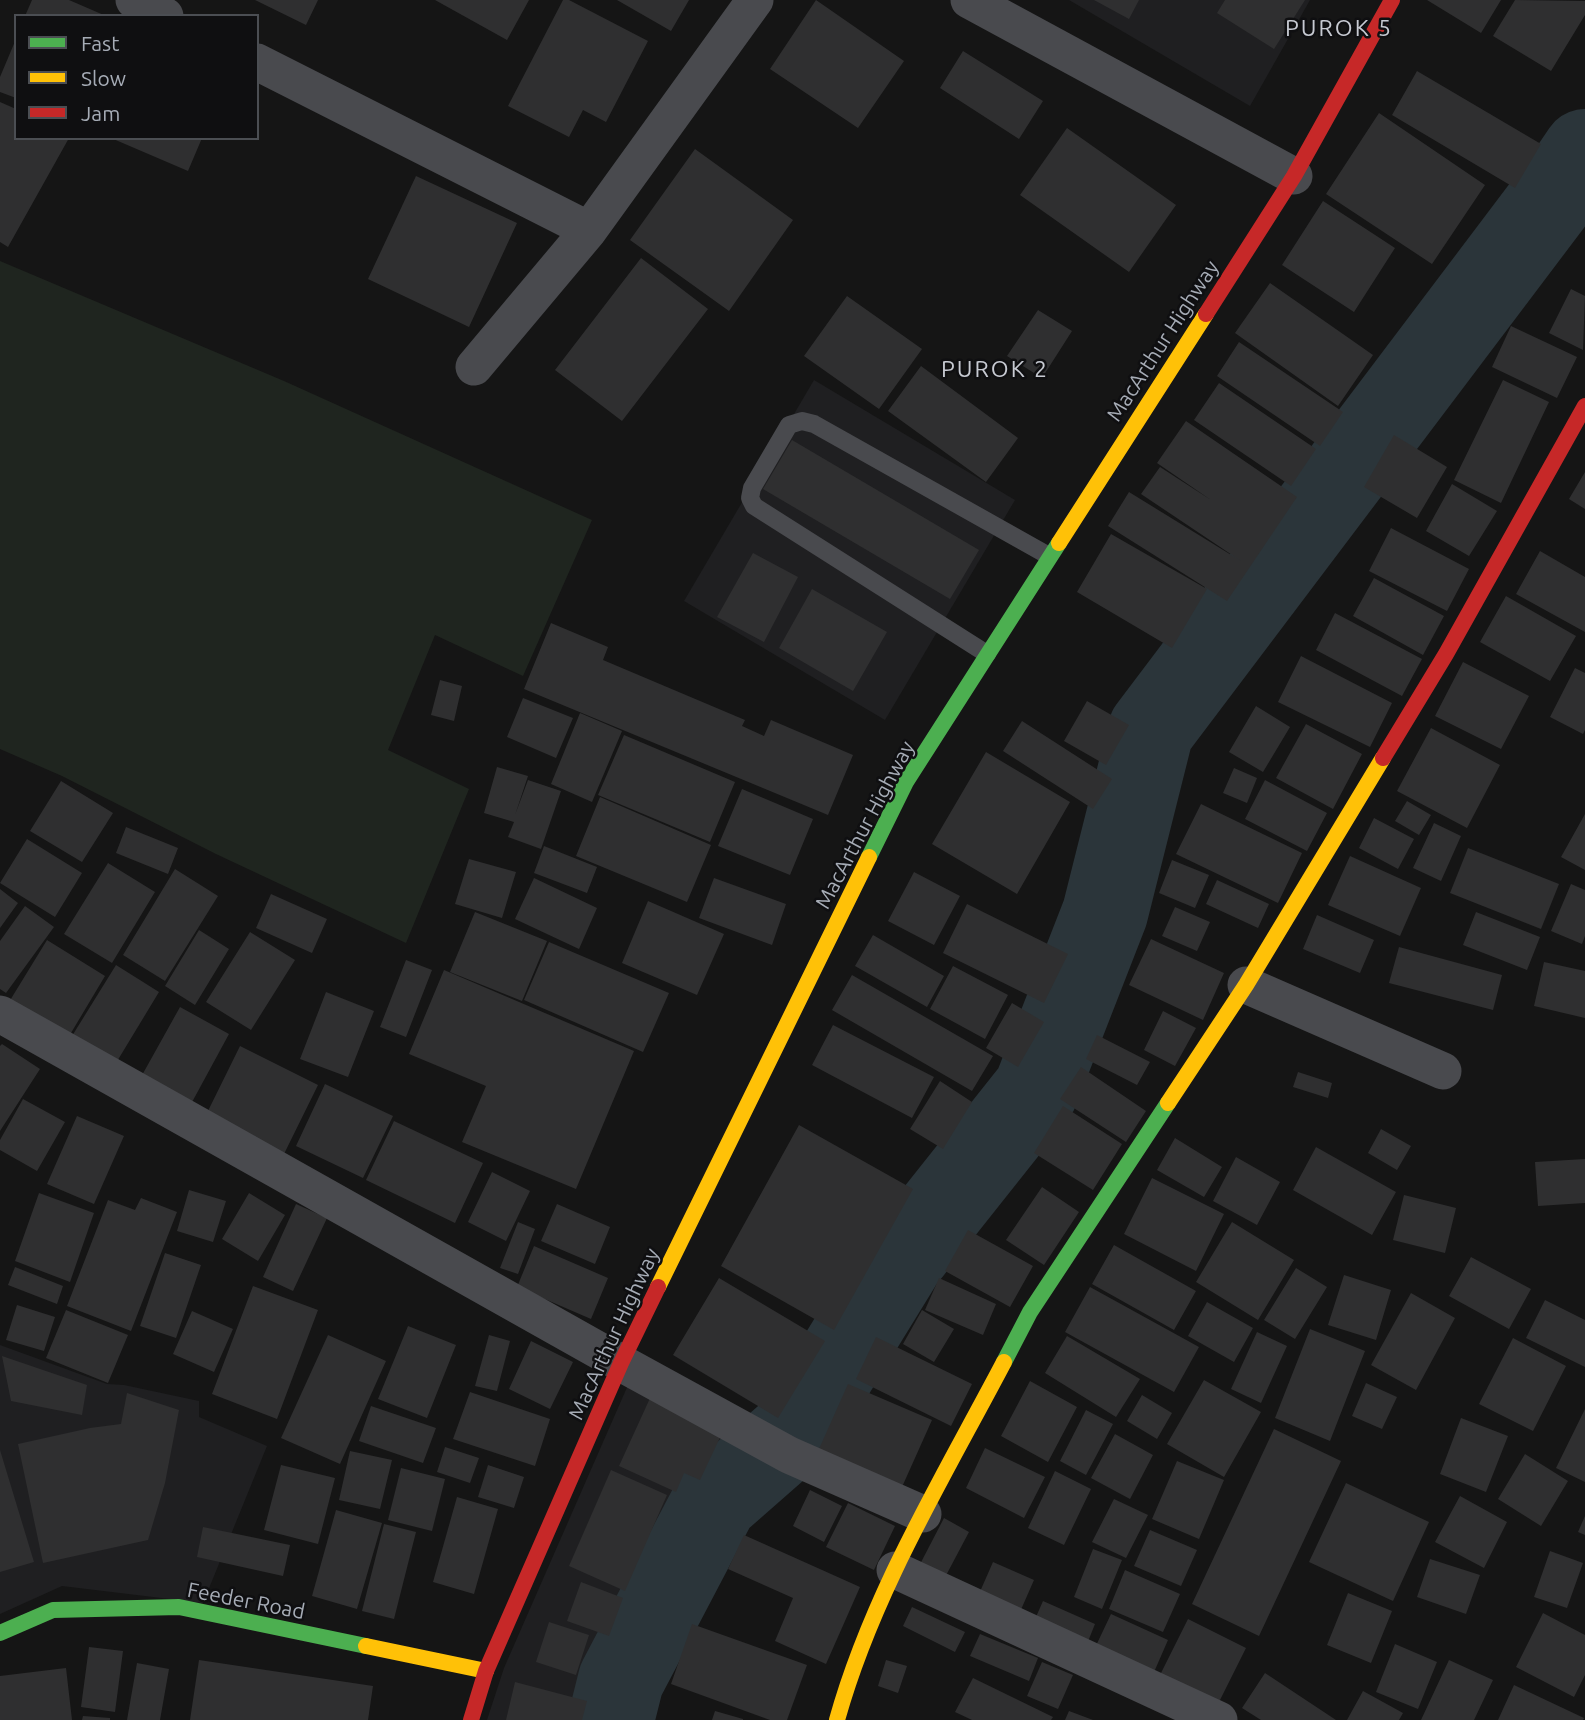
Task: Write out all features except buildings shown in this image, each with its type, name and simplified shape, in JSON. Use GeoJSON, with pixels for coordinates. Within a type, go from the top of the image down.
{"type":"FeatureCollection","features":[{"type":"Feature","properties":{"kind":"street"},"geometry":{"type":"LineString","coordinates":[[134,0],[161,14]]}},
{"type":"Feature","properties":{"kind":"street"},"geometry":{"type":"LineString","coordinates":[[474,367],[589,230],[755,0]]}},
{"type":"Feature","properties":{"kind":"street"},"geometry":{"type":"LineString","coordinates":[[969,0],[1294,176]]}},
{"type":"Feature","properties":{"kind":"street","name":"MacArthur Highway"},"geometry":{"type":"LineString","coordinates":[[471,1720],[486,1671],[621,1363],[906,782],[1294,176],[1392,0]]}},
{"type":"Feature","properties":{"kind":"street"},"geometry":{"type":"LineString","coordinates":[[259,63],[589,230]]}},
{"type":"Feature","properties":{"kind":"street"},"geometry":{"type":"LineString","coordinates":[[837,1720],[848,1680],[895,1570],[1030,1311],[1246,985],[1446,654],[1585,406]]}},
{"type":"Feature","properties":{"kind":"street"},"geometry":{"type":"LineString","coordinates":[[1246,985],[1443,1071]]}},
{"type":"Feature","properties":{"kind":"street"},"geometry":{"type":"LineString","coordinates":[[0,1014],[621,1363],[822,1471],[923,1514]]}},
{"type":"Feature","properties":{"kind":"street"},"geometry":{"type":"LineString","coordinates":[[895,1570],[1219,1720]]}},
{"type":"Feature","properties":{"kind":"street","name":"Feeder Road"},"geometry":{"type":"LineString","coordinates":[[0,1633],[53,1610],[179,1607],[486,1671]]}},
{"type":"Feature","properties":{"kind":"lane"},"geometry":{"type":"LineString","coordinates":[[987,654],[754,506],[750,498],[752,488],[789,425],[802,421],[814,424],[1049,556]]}},
{"type":"Feature","properties":{"kind":"shaded area"},"geometry":{"type":"Polygon","coordinates":[[[1069,0],[1310,0],[1250,106],[1069,0]]]}},
{"type":"Feature","properties":{"kind":"shaded area"},"geometry":{"type":"Polygon","coordinates":[[[0,261],[284,381],[592,520],[523,676],[435,635],[388,750],[469,789],[406,943],[216,854],[62,776],[0,749],[0,261]]]}},
{"type":"Feature","properties":{"kind":"shaded area"},"geometry":{"type":"Polygon","coordinates":[[[814,380],[1015,500],[885,720],[684,601],[814,380]]]}},
{"type":"Feature","properties":{"kind":"shaded area"},"geometry":{"type":"Polygon","coordinates":[[[0,1345],[107,1384],[124,1385],[199,1401],[199,1417],[267,1446],[203,1603],[62,1586],[0,1614],[0,1345]]]}},
{"type":"Feature","properties":{"kind":"shaded area"},"geometry":{"type":"Polygon","coordinates":[[[632,1376],[759,1443],[698,1497],[609,1676],[598,1720],[487,1720],[504,1668],[632,1376]]]}},
{"type":"Feature","properties":{"kind":"waterway"},"geometry":{"type":"LineString","coordinates":[[611,1720],[621,1680],[715,1501],[797,1429],[901,1260],[1036,1090],[1105,913],[1151,730],[1585,152]]}},
{"type":"Feature","properties":{"kind":"traffic: fast"},"geometry":{"type":"LineString","coordinates":[[869,857],[906,782],[1059,543]]}},
{"type":"Feature","properties":{"kind":"traffic: fast"},"geometry":{"type":"LineString","coordinates":[[1004,1362],[1030,1312],[1168,1103]]}},
{"type":"Feature","properties":{"kind":"traffic: fast"},"geometry":{"type":"LineString","coordinates":[[0,1633],[53,1610],[179,1607],[366,1646]]}},
{"type":"Feature","properties":{"kind":"traffic: slow"},"geometry":{"type":"LineString","coordinates":[[1059,543],[1206,314]]}},
{"type":"Feature","properties":{"kind":"traffic: slow"},"geometry":{"type":"LineString","coordinates":[[1168,1103],[1246,985],[1383,758]]}},
{"type":"Feature","properties":{"kind":"traffic: slow"},"geometry":{"type":"LineString","coordinates":[[658,1287],[869,857]]}},
{"type":"Feature","properties":{"kind":"traffic: slow"},"geometry":{"type":"LineString","coordinates":[[837,1720],[869,1627],[889,1582],[1004,1362]]}},
{"type":"Feature","properties":{"kind":"traffic: slow"},"geometry":{"type":"LineString","coordinates":[[366,1646],[486,1671]]}},
{"type":"Feature","properties":{"kind":"traffic: jam"},"geometry":{"type":"LineString","coordinates":[[1206,314],[1294,176],[1392,0]]}},
{"type":"Feature","properties":{"kind":"traffic: jam"},"geometry":{"type":"LineString","coordinates":[[1383,758],[1446,654],[1585,406]]}},
{"type":"Feature","properties":{"kind":"traffic: jam"},"geometry":{"type":"LineString","coordinates":[[471,1720],[486,1671],[621,1363],[658,1287]]}},
{"type":"Feature","properties":{"kind":"district","name":"PUROK 5"},"geometry":{"type":"Point","coordinates":[1339,28]}},
{"type":"Feature","properties":{"kind":"district","name":"PUROK 2"},"geometry":{"type":"Point","coordinates":[995,369]}}]}
